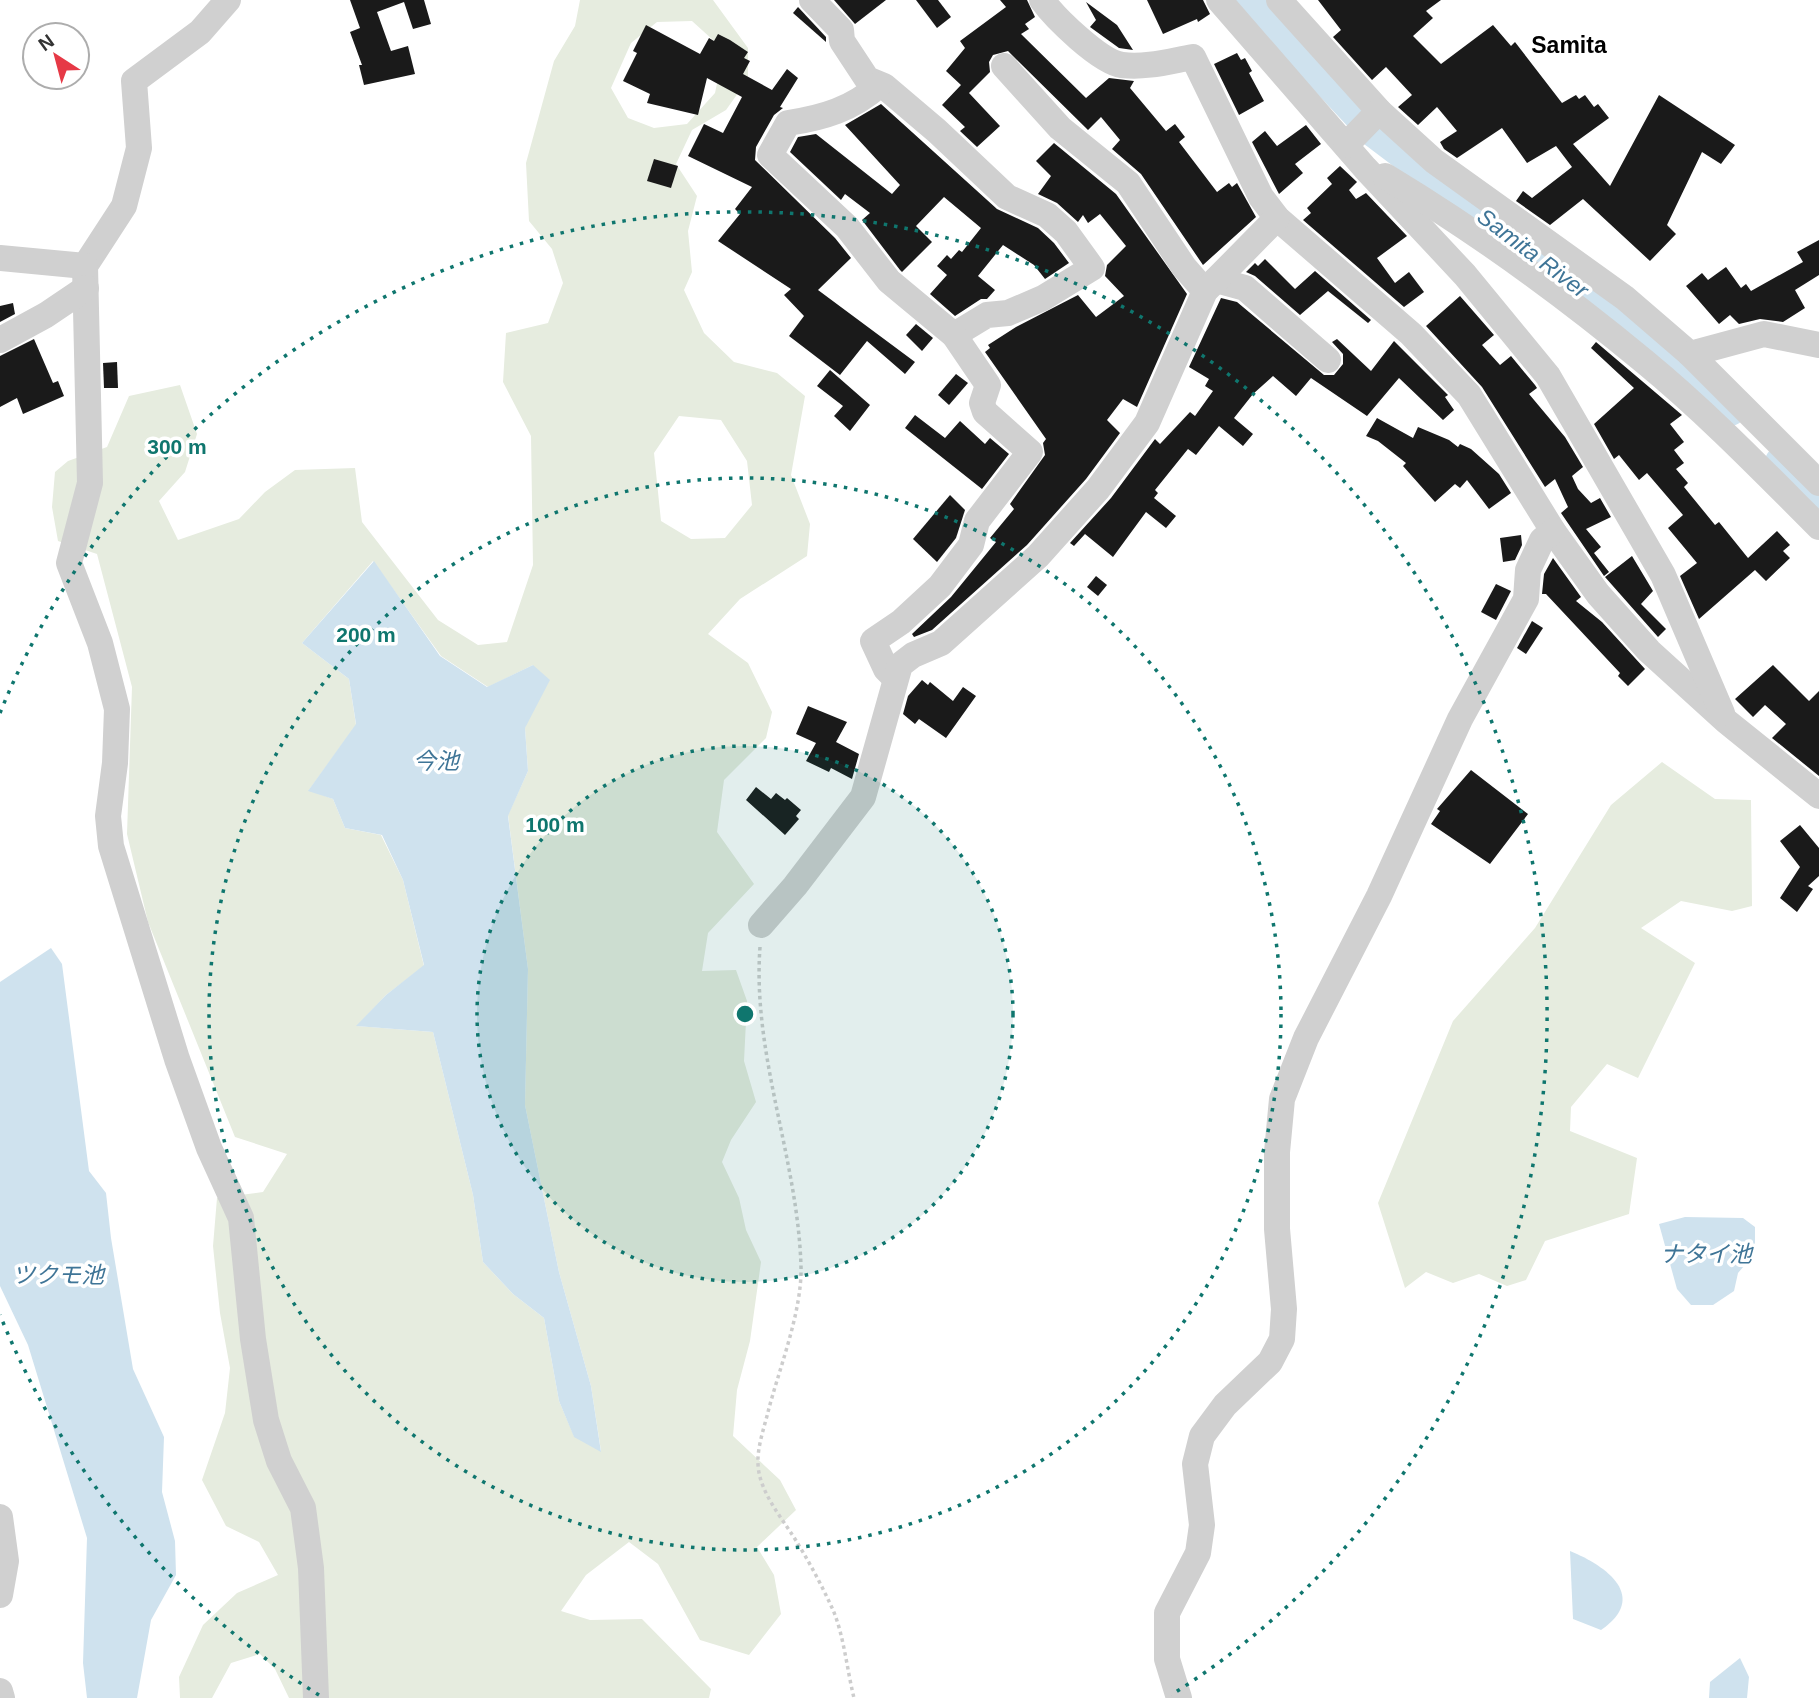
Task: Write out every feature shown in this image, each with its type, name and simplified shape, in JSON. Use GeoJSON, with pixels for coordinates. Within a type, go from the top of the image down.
{"type":"FeatureCollection","features":[{"type":"Feature","properties":{"kind":"street"},"geometry":{"type":"LineString","coordinates":[[0,340],[46,315],[86,277],[124,206],[139,148],[134,81],[200,32],[228,0]]}},
{"type":"Feature","properties":{"kind":"street"},"geometry":{"type":"LineString","coordinates":[[812,0],[841,30],[842,41],[867,79],[879,85],[937,131],[1007,197],[1047,215],[1066,232],[1091,268],[1043,298],[1008,313],[987,315],[954,335]]}},
{"type":"Feature","properties":{"kind":"street"},"geometry":{"type":"LineString","coordinates":[[1042,0],[1052,14],[1103,56],[1120,65],[1152,65],[1194,57],[1261,197],[1278,218],[1411,334],[1469,395],[1553,531],[1598,594],[1632,632],[1726,721],[1819,796]]}},
{"type":"Feature","properties":{"kind":"street"},"geometry":{"type":"LineString","coordinates":[[1219,0],[1283,68],[1465,275],[1548,376],[1663,575],[1726,721]]}},
{"type":"Feature","properties":{"kind":"street"},"geometry":{"type":"LineString","coordinates":[[1279,0],[1378,112],[1434,161],[1625,298],[1690,354],[1819,483]]}},
{"type":"Feature","properties":{"kind":"street"},"geometry":{"type":"LineString","coordinates":[[1283,68],[1313,40]]}},
{"type":"Feature","properties":{"kind":"street"},"geometry":{"type":"LineString","coordinates":[[1003,66],[1060,128],[1128,183],[1184,267],[1210,286],[1245,288],[1328,360]]}},
{"type":"Feature","properties":{"kind":"street"},"geometry":{"type":"LineString","coordinates":[[879,85],[864,99],[821,118],[788,123],[770,155],[847,227],[889,281],[954,335],[988,385],[982,403],[985,412],[1030,452],[977,521],[971,545],[940,586],[901,622],[873,641],[886,669],[895,678]]}},
{"type":"Feature","properties":{"kind":"street"},"geometry":{"type":"LineString","coordinates":[[1352,148],[1378,112]]}},
{"type":"Feature","properties":{"kind":"street"},"geometry":{"type":"LineString","coordinates":[[1352,148],[1559,294],[1646,363],[1738,446],[1819,527]]}},
{"type":"Feature","properties":{"kind":"street"},"geometry":{"type":"LineString","coordinates":[[761,925],[795,886],[863,797],[900,665],[913,655],[940,642],[1038,556],[1098,489],[1147,423],[1210,286],[1278,218]]}},
{"type":"Feature","properties":{"kind":"street"},"geometry":{"type":"LineString","coordinates":[[0,258],[86,277]]}},
{"type":"Feature","properties":{"kind":"street"},"geometry":{"type":"LineString","coordinates":[[86,277],[90,483],[69,562],[100,643],[117,709],[108,816],[111,846],[181,1072],[209,1148],[241,1218],[253,1339],[266,1420],[279,1461],[303,1508],[311,1568],[316,1698]]}},
{"type":"Feature","properties":{"kind":"street"},"geometry":{"type":"LineString","coordinates":[[1690,354],[1764,334],[1819,345]]}},
{"type":"Feature","properties":{"kind":"street"},"geometry":{"type":"LineString","coordinates":[[1179,1698],[1167,1658],[1167,1613],[1198,1553],[1202,1525],[1195,1464],[1202,1436],[1225,1405],[1270,1362],[1282,1339],[1277,1152],[1282,1099],[1306,1038],[1378,896],[1461,719],[1527,599],[1528,570],[1532,560],[1542,540],[1553,531]]}},
{"type":"Feature","properties":{"kind":"street"},"geometry":{"type":"LineString","coordinates":[[0,1517],[6,1561],[0,1595]]}},
{"type":"Feature","properties":{"kind":"street"},"geometry":{"type":"LineString","coordinates":[[0,1691],[2,1698]]}},
{"type":"Feature","properties":{"kind":"path"},"geometry":{"type":"LineString","coordinates":[[761,925],[758,972],[765,1056],[771,1070],[788,1160],[801,1268],[797,1298],[763,1430],[757,1465],[767,1495],[799,1545],[834,1613],[854,1698]]}},
{"type":"Feature","properties":{"kind":"shaded area"},"geometry":{"type":"Polygon","coordinates":[[[580,0],[713,0],[748,48],[748,79],[726,110],[692,130],[676,164],[697,196],[688,231],[692,272],[684,290],[704,333],[734,362],[777,373],[805,396],[791,475],[810,524],[807,556],[740,599],[708,634],[748,663],[772,712],[766,738],[724,780],[717,832],[754,884],[708,933],[702,971],[736,970],[747,1001],[744,1061],[756,1102],[731,1140],[722,1162],[739,1198],[746,1230],[761,1262],[750,1341],[737,1390],[733,1436],[780,1480],[796,1510],[757,1547],[774,1575],[781,1614],[749,1655],[700,1640],[658,1564],[629,1542],[586,1575],[561,1611],[590,1620],[642,1619],[711,1689],[709,1698],[289,1698],[275,1669],[260,1654],[231,1663],[212,1698],[180,1698],[179,1677],[203,1625],[237,1593],[278,1575],[259,1542],[226,1526],[202,1480],[225,1413],[230,1368],[220,1313],[213,1246],[217,1198],[263,1192],[287,1154],[235,1137],[148,922],[127,834],[132,687],[97,554],[58,541],[52,507],[55,472],[68,461],[107,447],[129,396],[180,385],[197,434],[185,472],[159,501],[178,540],[239,519],[265,492],[295,470],[355,468],[362,522],[438,620],[478,645],[507,642],[533,565],[531,436],[503,382],[506,333],[548,323],[563,283],[552,249],[529,221],[526,163],[554,61],[575,26],[580,0]],[[692,21],[657,22],[631,43],[611,88],[628,118],[654,128],[687,124],[715,93],[724,50],[692,21]],[[679,416],[654,453],[661,521],[691,539],[725,538],[752,505],[747,461],[721,420],[679,416]],[[373,561],[302,643],[349,679],[356,725],[309,790],[333,799],[345,828],[381,835],[403,880],[424,966],[386,995],[357,1026],[433,1032],[473,1195],[483,1262],[513,1294],[544,1318],[559,1401],[574,1436],[601,1451],[591,1386],[559,1272],[525,1105],[528,969],[508,815],[528,771],[525,728],[533,665],[488,687],[441,656],[373,561]]]}},
{"type":"Feature","properties":{"kind":"shaded area"},"geometry":{"type":"Polygon","coordinates":[[[1662,762],[1715,799],[1751,800],[1752,906],[1732,911],[1681,901],[1641,928],[1695,963],[1638,1078],[1607,1064],[1571,1107],[1570,1131],[1637,1158],[1629,1214],[1545,1241],[1526,1280],[1507,1286],[1479,1274],[1453,1283],[1426,1272],[1405,1288],[1378,1203],[1453,1021],[1535,928],[1611,805],[1662,762]]]}},
{"type":"Feature","properties":{"kind":"water","name":"今池"},"geometry":{"type":"Polygon","coordinates":[[[374,561],[440,656],[487,687],[533,665],[550,680],[525,728],[528,771],[508,816],[528,969],[525,1105],[559,1272],[591,1386],[601,1452],[574,1437],[559,1401],[544,1318],[513,1294],[483,1262],[473,1195],[433,1032],[356,1026],[386,995],[424,965],[403,880],[382,835],[345,828],[333,799],[308,791],[356,724],[349,679],[302,643],[374,561]]]}},
{"type":"Feature","properties":{"kind":"water","name":"ツクモ池"},"geometry":{"type":"Polygon","coordinates":[[[51,948],[62,964],[89,1171],[106,1193],[133,1369],[164,1437],[162,1492],[175,1541],[176,1575],[151,1620],[137,1698],[87,1698],[83,1663],[87,1538],[28,1345],[0,1286],[0,982],[51,948]]]}},
{"type":"Feature","properties":{"kind":"water","name":"ナタイ池"},"geometry":{"type":"Polygon","coordinates":[[[1685,1217],[1743,1218],[1755,1227],[1755,1253],[1738,1273],[1734,1291],[1713,1305],[1691,1305],[1677,1289],[1659,1224],[1685,1217]]]}},
{"type":"Feature","properties":{"kind":"water"},"geometry":{"type":"Polygon","coordinates":[[[1570,1551],[1609,1574],[1622,1594],[1622,1606],[1615,1618],[1601,1630],[1573,1619],[1570,1551]]]}},
{"type":"Feature","properties":{"kind":"water"},"geometry":{"type":"Polygon","coordinates":[[[1740,1658],[1749,1677],[1747,1698],[1709,1698],[1710,1682],[1740,1658]]]}},
{"type":"Feature","properties":{"kind":"building"},"geometry":{"type":"Polygon","coordinates":[[[350,0],[424,0],[431,24],[413,29],[404,2],[377,12],[391,51],[408,46],[415,74],[364,85],[359,65],[362,65],[350,32],[360,28],[350,0]]]}},
{"type":"Feature","properties":{"kind":"building"},"geometry":{"type":"Polygon","coordinates":[[[834,0],[886,0],[855,24],[834,0]]]}},
{"type":"Feature","properties":{"kind":"building"},"geometry":{"type":"Polygon","coordinates":[[[916,0],[938,0],[951,17],[937,28],[916,0]]]}},
{"type":"Feature","properties":{"kind":"building"},"geometry":{"type":"Polygon","coordinates":[[[1000,0],[1027,0],[1035,17],[1025,24],[1029,29],[1021,34],[1086,98],[1109,78],[1134,81],[1130,88],[1166,131],[1175,124],[1185,137],[1179,142],[1217,192],[1229,183],[1232,187],[1237,183],[1256,217],[1203,265],[1141,174],[1112,149],[1120,140],[1101,117],[1088,130],[1008,51],[993,55],[989,62],[990,72],[969,93],[1000,126],[977,147],[960,131],[965,127],[942,105],[961,85],[946,71],[965,48],[960,41],[1006,7],[1000,0]]]}},
{"type":"Feature","properties":{"kind":"building"},"geometry":{"type":"Polygon","coordinates":[[[1147,0],[1203,0],[1210,14],[1198,22],[1197,19],[1163,34],[1147,0]]]}},
{"type":"Feature","properties":{"kind":"building"},"geometry":{"type":"Polygon","coordinates":[[[1318,0],[1441,0],[1426,11],[1433,18],[1413,36],[1441,64],[1493,25],[1511,46],[1515,42],[1562,103],[1576,95],[1579,99],[1585,95],[1594,107],[1598,104],[1609,118],[1573,144],[1610,186],[1659,95],[1735,145],[1721,164],[1702,152],[1667,225],[1676,234],[1650,261],[1583,199],[1550,225],[1516,201],[1523,191],[1532,198],[1572,167],[1556,146],[1527,163],[1502,128],[1457,158],[1444,149],[1440,142],[1457,131],[1437,107],[1418,125],[1398,107],[1412,95],[1386,67],[1372,80],[1333,37],[1341,30],[1318,0]]]}},
{"type":"Feature","properties":{"kind":"building"},"geometry":{"type":"Polygon","coordinates":[[[1086,2],[1117,25],[1133,50],[1119,48],[1090,27],[1096,20],[1086,2]]]}},
{"type":"Feature","properties":{"kind":"building"},"geometry":{"type":"Polygon","coordinates":[[[798,7],[826,37],[826,42],[793,13],[798,7]]]}},
{"type":"Feature","properties":{"kind":"building"},"geometry":{"type":"Polygon","coordinates":[[[646,25],[700,54],[709,38],[714,41],[718,34],[730,40],[748,52],[744,58],[750,61],[743,74],[772,90],[787,69],[798,78],[780,107],[783,108],[774,115],[756,147],[755,160],[835,238],[851,258],[818,290],[915,362],[905,374],[867,341],[840,375],[789,336],[804,316],[784,295],[791,289],[718,241],[740,214],[735,209],[752,187],[688,156],[704,124],[723,133],[742,97],[707,78],[698,115],[647,103],[650,94],[623,81],[637,53],[633,51],[646,25]]]}},
{"type":"Feature","properties":{"kind":"building"},"geometry":{"type":"Polygon","coordinates":[[[1237,53],[1241,60],[1245,58],[1252,71],[1249,73],[1264,101],[1239,115],[1214,64],[1237,53]]]}},
{"type":"Feature","properties":{"kind":"building"},"geometry":{"type":"Polygon","coordinates":[[[881,104],[997,209],[1038,228],[1069,263],[1045,279],[1034,265],[1003,245],[978,276],[995,290],[987,299],[981,299],[955,316],[930,294],[947,275],[937,266],[947,255],[951,259],[959,250],[962,252],[981,228],[944,197],[916,226],[932,242],[902,272],[862,220],[870,213],[845,194],[841,200],[790,152],[798,137],[816,134],[892,194],[900,185],[845,125],[881,104]]]}},
{"type":"Feature","properties":{"kind":"building"},"geometry":{"type":"Polygon","coordinates":[[[1306,125],[1321,144],[1295,164],[1303,173],[1279,194],[1252,142],[1265,131],[1277,146],[1306,125]]]}},
{"type":"Feature","properties":{"kind":"building"},"geometry":{"type":"Polygon","coordinates":[[[1054,143],[1116,194],[1187,294],[1137,407],[1123,399],[1107,420],[1120,433],[1086,479],[1027,545],[932,630],[914,637],[912,634],[951,597],[996,542],[990,538],[1014,509],[1010,504],[1045,455],[1043,443],[1046,439],[985,352],[990,348],[988,345],[1016,327],[1078,295],[1096,317],[1124,296],[1105,276],[1107,265],[1126,246],[1100,214],[1088,223],[1083,215],[1078,222],[1057,203],[1038,194],[1051,176],[1036,161],[1054,143]]]}},
{"type":"Feature","properties":{"kind":"building"},"geometry":{"type":"Polygon","coordinates":[[[654,159],[678,166],[671,188],[647,181],[654,159]]]}},
{"type":"Feature","properties":{"kind":"building"},"geometry":{"type":"Polygon","coordinates":[[[1340,166],[1357,182],[1349,190],[1356,199],[1366,193],[1407,236],[1377,258],[1395,283],[1409,272],[1424,292],[1404,307],[1303,220],[1311,213],[1307,208],[1332,184],[1327,178],[1340,166]]]}},
{"type":"Feature","properties":{"kind":"building"},"geometry":{"type":"Polygon","coordinates":[[[1819,240],[1819,275],[1795,290],[1805,308],[1783,322],[1760,319],[1739,324],[1730,315],[1719,324],[1686,286],[1702,273],[1708,280],[1726,267],[1741,288],[1746,284],[1751,291],[1803,262],[1797,252],[1819,240]]]}},
{"type":"Feature","properties":{"kind":"building"},"geometry":{"type":"Polygon","coordinates":[[[1265,259],[1295,289],[1315,271],[1371,320],[1368,323],[1328,291],[1300,315],[1255,276],[1246,272],[1255,263],[1258,266],[1265,259]]]}},
{"type":"Feature","properties":{"kind":"building"},"geometry":{"type":"Polygon","coordinates":[[[1460,296],[1494,335],[1482,345],[1500,365],[1511,356],[1535,385],[1537,388],[1529,394],[1565,437],[1583,467],[1572,476],[1578,489],[1591,503],[1600,498],[1611,517],[1586,529],[1601,547],[1594,553],[1609,572],[1604,576],[1561,513],[1568,507],[1555,479],[1545,487],[1482,387],[1426,326],[1460,296]]]}},
{"type":"Feature","properties":{"kind":"building"},"geometry":{"type":"Polygon","coordinates":[[[1221,298],[1237,302],[1324,375],[1334,375],[1343,364],[1343,354],[1332,342],[1337,339],[1371,371],[1394,341],[1448,395],[1445,397],[1454,410],[1443,420],[1399,378],[1367,416],[1311,378],[1296,396],[1273,376],[1253,394],[1234,418],[1253,434],[1243,446],[1219,426],[1196,455],[1188,449],[1155,490],[1158,493],[1154,498],[1176,516],[1166,528],[1146,512],[1113,557],[1085,534],[1074,546],[1070,543],[1111,498],[1155,439],[1160,444],[1190,412],[1195,416],[1213,391],[1205,386],[1209,379],[1189,367],[1221,298]]]}},
{"type":"Feature","properties":{"kind":"building"},"geometry":{"type":"Polygon","coordinates":[[[13,303],[15,314],[0,322],[0,306],[13,303]]]}},
{"type":"Feature","properties":{"kind":"building"},"geometry":{"type":"Polygon","coordinates":[[[916,324],[933,338],[922,351],[906,335],[916,324]]]}},
{"type":"Feature","properties":{"kind":"building"},"geometry":{"type":"Polygon","coordinates":[[[34,339],[53,383],[58,381],[64,396],[23,414],[17,398],[0,407],[0,356],[34,339]]]}},
{"type":"Feature","properties":{"kind":"building"},"geometry":{"type":"Polygon","coordinates":[[[1596,342],[1682,415],[1670,424],[1684,442],[1674,450],[1684,463],[1676,469],[1688,483],[1684,487],[1715,525],[1719,522],[1748,558],[1777,531],[1790,545],[1783,551],[1790,558],[1766,581],[1755,570],[1699,619],[1680,576],[1697,563],[1668,528],[1683,515],[1647,473],[1639,480],[1619,455],[1614,459],[1594,424],[1634,388],[1591,348],[1596,342]]]}},
{"type":"Feature","properties":{"kind":"building"},"geometry":{"type":"Polygon","coordinates":[[[117,362],[118,388],[104,388],[103,363],[117,362]]]}},
{"type":"Feature","properties":{"kind":"building"},"geometry":{"type":"Polygon","coordinates":[[[830,370],[870,405],[850,431],[834,416],[843,406],[817,386],[830,370]]]}},
{"type":"Feature","properties":{"kind":"building"},"geometry":{"type":"Polygon","coordinates":[[[956,374],[968,383],[949,405],[938,395],[956,374]]]}},
{"type":"Feature","properties":{"kind":"building"},"geometry":{"type":"Polygon","coordinates":[[[915,415],[945,438],[960,421],[985,444],[990,438],[1009,454],[982,489],[905,428],[915,415]]]}},
{"type":"Feature","properties":{"kind":"building"},"geometry":{"type":"Polygon","coordinates":[[[1377,418],[1413,438],[1418,427],[1449,440],[1458,447],[1460,444],[1471,449],[1499,474],[1511,493],[1489,509],[1467,480],[1460,488],[1455,484],[1435,502],[1403,466],[1406,463],[1378,441],[1366,436],[1377,418]]]}},
{"type":"Feature","properties":{"kind":"building"},"geometry":{"type":"Polygon","coordinates":[[[950,495],[965,510],[956,538],[937,562],[913,539],[950,495]]]}},
{"type":"Feature","properties":{"kind":"building"},"geometry":{"type":"Polygon","coordinates":[[[1521,535],[1522,545],[1515,560],[1503,562],[1500,538],[1521,535]]]}},
{"type":"Feature","properties":{"kind":"building"},"geometry":{"type":"Polygon","coordinates":[[[1632,556],[1653,591],[1641,604],[1666,629],[1658,637],[1605,577],[1632,556]]]}},
{"type":"Feature","properties":{"kind":"building"},"geometry":{"type":"Polygon","coordinates":[[[1553,558],[1581,597],[1576,601],[1602,622],[1645,669],[1628,686],[1618,676],[1620,673],[1546,594],[1542,594],[1544,574],[1553,558]]]}},
{"type":"Feature","properties":{"kind":"building"},"geometry":{"type":"Polygon","coordinates":[[[1096,576],[1107,585],[1098,596],[1087,587],[1096,576]]]}},
{"type":"Feature","properties":{"kind":"building"},"geometry":{"type":"Polygon","coordinates":[[[1496,584],[1511,591],[1496,620],[1481,612],[1496,584]]]}},
{"type":"Feature","properties":{"kind":"building"},"geometry":{"type":"Polygon","coordinates":[[[1532,621],[1543,628],[1526,654],[1517,648],[1532,621]]]}},
{"type":"Feature","properties":{"kind":"building"},"geometry":{"type":"Polygon","coordinates":[[[1773,665],[1809,701],[1819,691],[1819,776],[1772,738],[1786,724],[1765,705],[1753,717],[1735,699],[1773,665]]]}},
{"type":"Feature","properties":{"kind":"building"},"geometry":{"type":"Polygon","coordinates":[[[922,680],[928,685],[930,682],[953,701],[963,687],[976,696],[946,738],[919,719],[915,724],[903,714],[908,696],[922,680]]]}},
{"type":"Feature","properties":{"kind":"building"},"geometry":{"type":"Polygon","coordinates":[[[808,706],[847,722],[836,742],[859,754],[852,779],[831,768],[829,772],[806,761],[816,743],[796,734],[808,706]]]}},
{"type":"Feature","properties":{"kind":"building"},"geometry":{"type":"Polygon","coordinates":[[[1471,770],[1528,814],[1490,864],[1431,824],[1440,811],[1437,809],[1471,770]]]}},
{"type":"Feature","properties":{"kind":"building"},"geometry":{"type":"Polygon","coordinates":[[[756,787],[771,799],[776,793],[785,800],[787,798],[801,810],[796,816],[799,819],[785,835],[746,800],[756,787]]]}},
{"type":"Feature","properties":{"kind":"building"},"geometry":{"type":"Polygon","coordinates":[[[1800,825],[1819,848],[1819,876],[1808,886],[1813,889],[1797,912],[1780,898],[1800,867],[1780,841],[1800,825]]]}},
{"type":"Feature","properties":{"kind":"waterway","name":"Samita River"},"geometry":{"type":"LineString","coordinates":[[1251,0],[1376,133],[1646,337],[1730,410]]}},
{"type":"Feature","properties":{"kind":"waterway","name":"Samita River"},"geometry":{"type":"LineString","coordinates":[[1781,462],[1819,501]]}},
{"type":"Feature","properties":{"kind":"district","name":"Samita"},"geometry":{"type":"Point","coordinates":[1569,45]}}]}
